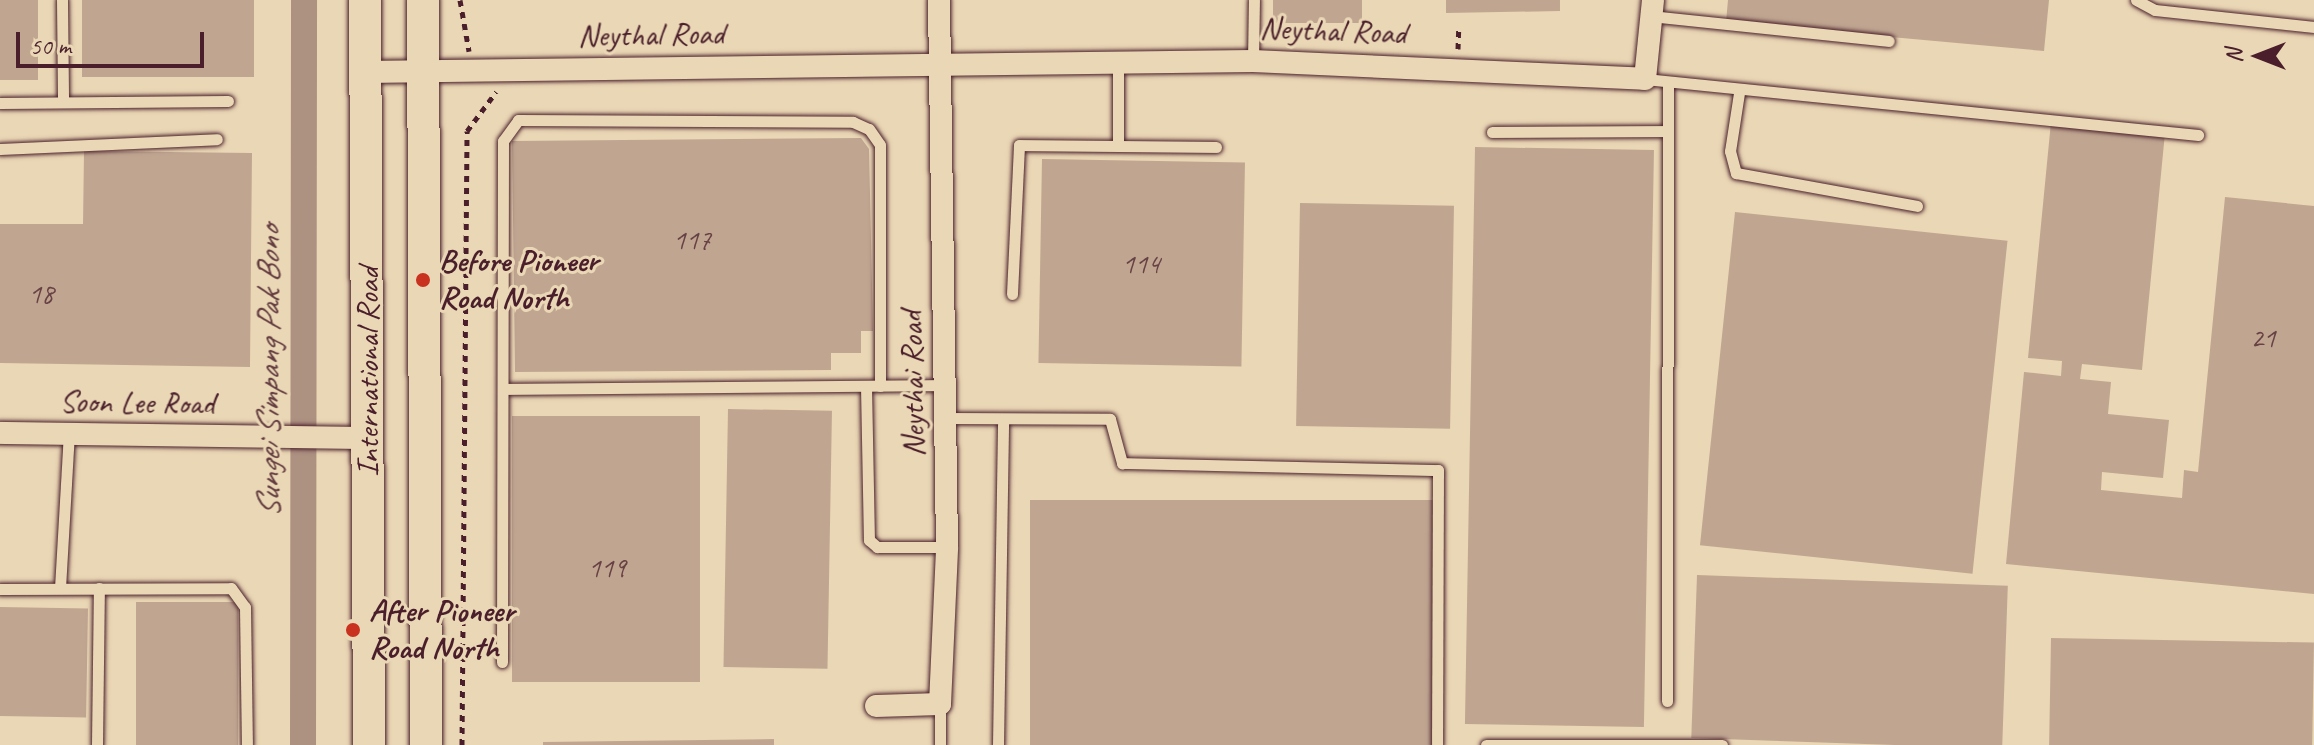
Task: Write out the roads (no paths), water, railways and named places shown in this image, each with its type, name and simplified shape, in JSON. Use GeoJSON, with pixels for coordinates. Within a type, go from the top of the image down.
{"type":"FeatureCollection","features":[{"type":"Feature","properties":{"kind":"main road","name":"International Road"},"geometry":{"type":"LineString","coordinates":[[365,0],[355,438],[369,745]]}},
{"type":"Feature","properties":{"kind":"main road","name":"International Road"},"geometry":{"type":"LineString","coordinates":[[423,0],[426,745]]}},
{"type":"Feature","properties":{"kind":"street"},"geometry":{"type":"LineString","coordinates":[[939,0],[939,63]]}},
{"type":"Feature","properties":{"kind":"street"},"geometry":{"type":"LineString","coordinates":[[1645,79],[1652,8]]}},
{"type":"Feature","properties":{"kind":"street","name":"Neythal Road"},"geometry":{"type":"LineString","coordinates":[[364,72],[1253,61],[1645,79]]}},
{"type":"Feature","properties":{"kind":"street","name":"Neythai Road"},"geometry":{"type":"LineString","coordinates":[[939,63],[947,547],[940,704]]}},
{"type":"Feature","properties":{"kind":"street","name":"Soon Lee Road"},"geometry":{"type":"LineString","coordinates":[[0,433],[355,438]]}},
{"type":"Feature","properties":{"kind":"street"},"geometry":{"type":"LineString","coordinates":[[876,706],[940,704]]}},
{"type":"Feature","properties":{"kind":"lane"},"geometry":{"type":"LineString","coordinates":[[62,0],[63,102]]}},
{"type":"Feature","properties":{"kind":"lane"},"geometry":{"type":"LineString","coordinates":[[1253,61],[1254,0]]}},
{"type":"Feature","properties":{"kind":"lane"},"geometry":{"type":"LineString","coordinates":[[2136,0],[2155,10],[2314,27]]}},
{"type":"Feature","properties":{"kind":"lane"},"geometry":{"type":"LineString","coordinates":[[1652,8],[1889,41]]}},
{"type":"Feature","properties":{"kind":"lane"},"geometry":{"type":"LineString","coordinates":[[1118,61],[1118,143]]}},
{"type":"Feature","properties":{"kind":"lane"},"geometry":{"type":"LineString","coordinates":[[1645,79],[1739,93],[2198,135]]}},
{"type":"Feature","properties":{"kind":"lane"},"geometry":{"type":"LineString","coordinates":[[1667,701],[1668,84]]}},
{"type":"Feature","properties":{"kind":"lane"},"geometry":{"type":"LineString","coordinates":[[1739,93],[1730,151],[1736,173],[1917,206]]}},
{"type":"Feature","properties":{"kind":"lane"},"geometry":{"type":"LineString","coordinates":[[0,103],[228,101]]}},
{"type":"Feature","properties":{"kind":"lane"},"geometry":{"type":"LineString","coordinates":[[502,662],[503,141],[526,120],[853,122],[869,129],[880,145],[880,386]]}},
{"type":"Feature","properties":{"kind":"lane"},"geometry":{"type":"LineString","coordinates":[[1492,132],[1668,131]]}},
{"type":"Feature","properties":{"kind":"lane"},"geometry":{"type":"LineString","coordinates":[[0,149],[217,139]]}},
{"type":"Feature","properties":{"kind":"lane"},"geometry":{"type":"LineString","coordinates":[[1012,294],[1015,150],[1030,140],[1216,147]]}},
{"type":"Feature","properties":{"kind":"lane"},"geometry":{"type":"LineString","coordinates":[[503,389],[946,385]]}},
{"type":"Feature","properties":{"kind":"lane"},"geometry":{"type":"LineString","coordinates":[[866,386],[869,540],[877,547],[947,547]]}},
{"type":"Feature","properties":{"kind":"lane"},"geometry":{"type":"LineString","coordinates":[[946,418],[1113,420],[1118,462],[1438,470],[1437,745]]}},
{"type":"Feature","properties":{"kind":"lane"},"geometry":{"type":"LineString","coordinates":[[998,745],[1003,419]]}},
{"type":"Feature","properties":{"kind":"lane"},"geometry":{"type":"LineString","coordinates":[[60,588],[69,434]]}},
{"type":"Feature","properties":{"kind":"lane"},"geometry":{"type":"LineString","coordinates":[[97,745],[99,588]]}},
{"type":"Feature","properties":{"kind":"lane"},"geometry":{"type":"LineString","coordinates":[[0,589],[99,588],[238,593],[245,607],[247,745]]}},
{"type":"Feature","properties":{"kind":"lane"},"geometry":{"type":"LineString","coordinates":[[940,704],[940,745]]}},
{"type":"Feature","properties":{"kind":"lane"},"geometry":{"type":"LineString","coordinates":[[1486,745],[1722,745]]}},
{"type":"Feature","properties":{"kind":"waterway","name":"Sungei Simpang Pak Bono"},"geometry":{"type":"LineString","coordinates":[[303,745],[304,0]]}},
{"type":"Feature","properties":{"kind":"place","name":"Before Pioneer Road North"},"geometry":{"type":"Point","coordinates":[423,280]}},
{"type":"Feature","properties":{"kind":"place","name":"After Pioneer Road North"},"geometry":{"type":"Point","coordinates":[353,630]}}]}
